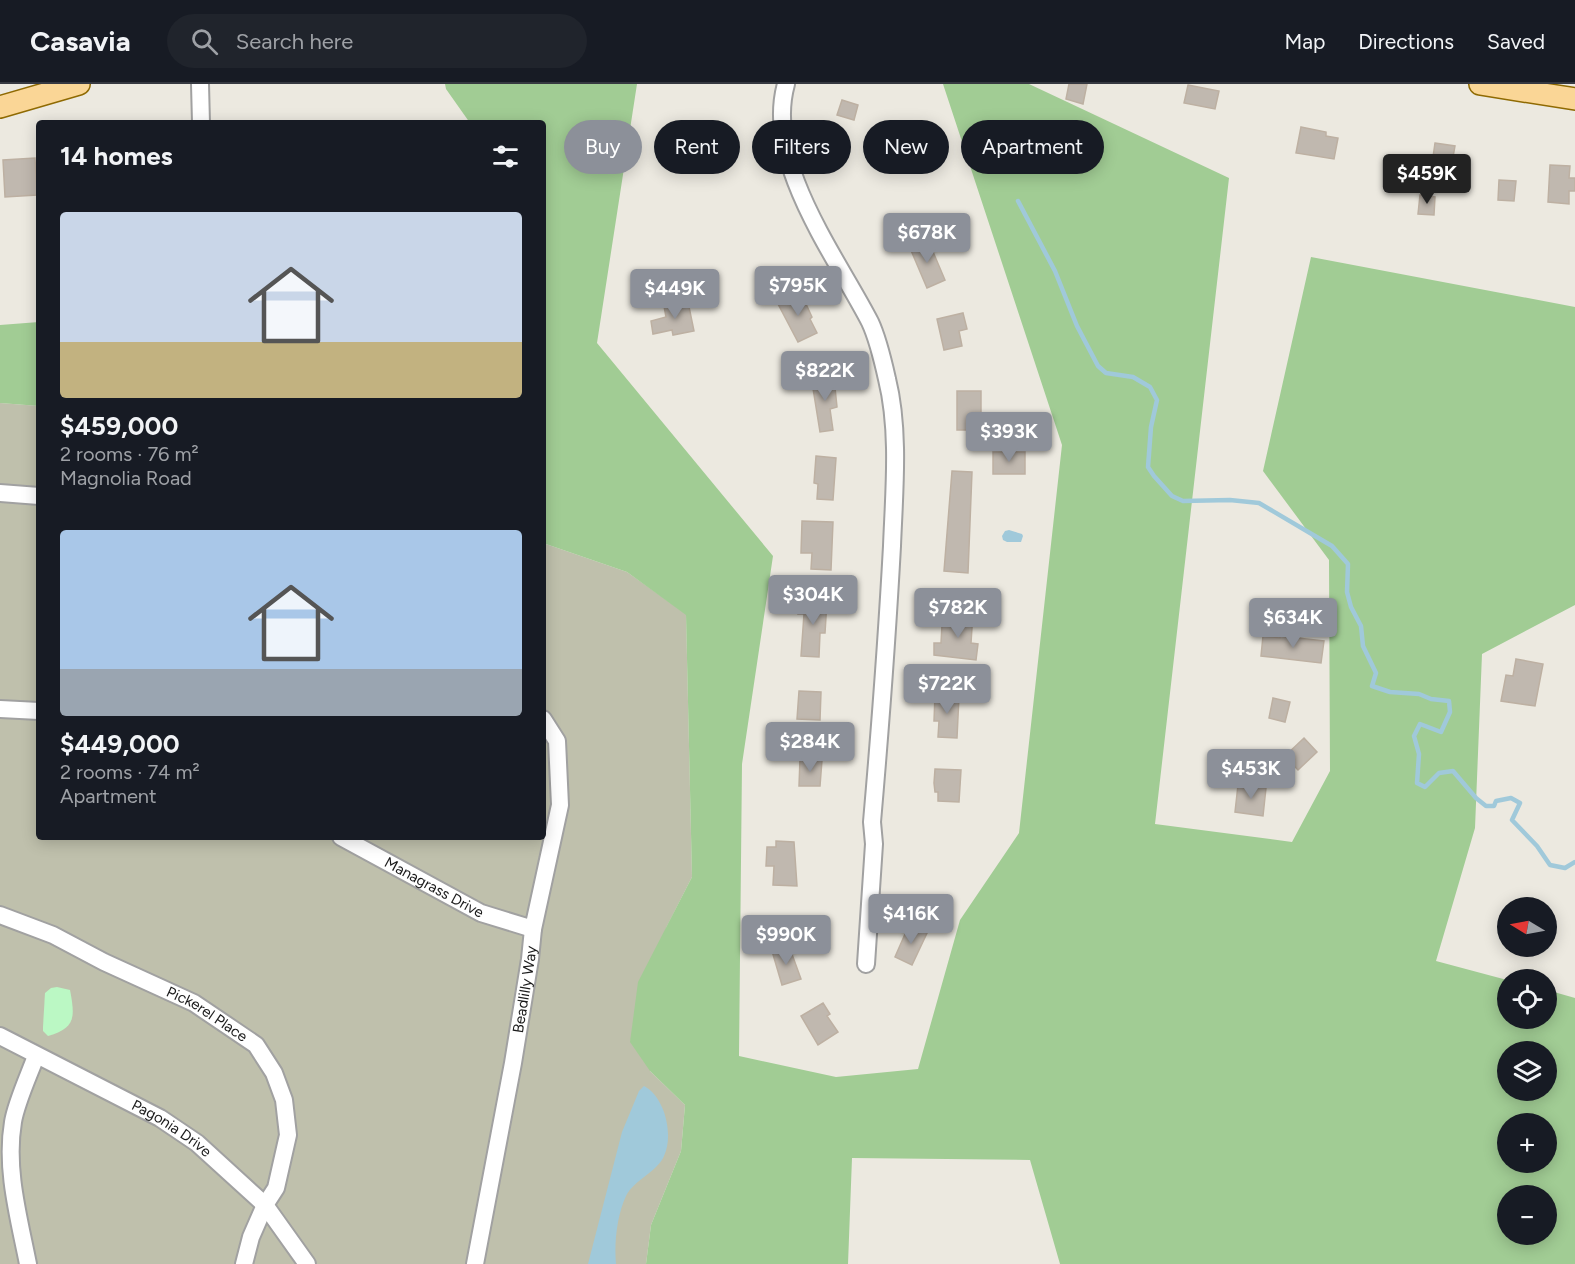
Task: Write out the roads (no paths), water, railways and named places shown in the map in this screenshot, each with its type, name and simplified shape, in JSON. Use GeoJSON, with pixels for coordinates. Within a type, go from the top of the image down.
{"type":"FeatureCollection","features":[{"type":"Feature","properties":{"kind":"main road"},"geometry":{"type":"LineString","coordinates":[[0,107],[79,84]]}},
{"type":"Feature","properties":{"kind":"main road"},"geometry":{"type":"LineString","coordinates":[[1480,84],[1575,99]]}},
{"type":"Feature","properties":{"kind":"street"},"geometry":{"type":"LineString","coordinates":[[200,84],[201,120]]}},
{"type":"Feature","properties":{"kind":"street"},"geometry":{"type":"LineString","coordinates":[[786,84],[782,116],[793,178],[809,212],[871,325],[887,379],[892,406],[895,469],[886,671],[872,822],[874,844],[866,964]]}},
{"type":"Feature","properties":{"kind":"street"},"geometry":{"type":"LineString","coordinates":[[0,493],[36,496]]}},
{"type":"Feature","properties":{"kind":"street"},"geometry":{"type":"LineString","coordinates":[[0,708],[36,711]]}},
{"type":"Feature","properties":{"kind":"street","name":"Beadlilly Way"},"geometry":{"type":"LineString","coordinates":[[475,1264],[513,1063],[533,929],[560,805],[557,741],[546,724]]}},
{"type":"Feature","properties":{"kind":"street","name":"Managrass Drive"},"geometry":{"type":"LineString","coordinates":[[347,840],[481,913],[533,929]]}},
{"type":"Feature","properties":{"kind":"street","name":"Pickerel Place"},"geometry":{"type":"LineString","coordinates":[[0,915],[53,935],[104,962],[194,1003],[256,1045],[274,1073],[284,1101],[288,1135],[276,1188],[265,1205],[251,1237],[244,1264]]}},
{"type":"Feature","properties":{"kind":"street","name":"Pagonia Drive"},"geometry":{"type":"LineString","coordinates":[[0,1036],[160,1118],[197,1143],[265,1205],[307,1264]]}},
{"type":"Feature","properties":{"kind":"street"},"geometry":{"type":"LineString","coordinates":[[28,1264],[7,1193],[13,1121],[36,1056]]}},
{"type":"Feature","properties":{"kind":"water"},"geometry":{"type":"Polygon","coordinates":[[[1005,531],[1022,534],[1021,542],[1003,540],[1002,536],[1005,531]]]}},
{"type":"Feature","properties":{"kind":"water"},"geometry":{"type":"Polygon","coordinates":[[[644,1086],[657,1099],[666,1117],[667,1147],[661,1162],[634,1185],[626,1196],[617,1229],[616,1264],[588,1264],[622,1132],[639,1091],[644,1086]]]}},
{"type":"Feature","properties":{"kind":"waterway"},"geometry":{"type":"LineString","coordinates":[[1018,201],[1055,271],[1077,326],[1098,366],[1106,373],[1133,377],[1150,387],[1157,400],[1151,427],[1148,467],[1154,476],[1172,496],[1183,501],[1230,500],[1259,503],[1332,546],[1348,564],[1347,592],[1351,607],[1361,626],[1363,646],[1376,673],[1372,686],[1390,692],[1419,694],[1431,699],[1449,701],[1450,712],[1441,732],[1420,724],[1414,736],[1419,754],[1417,783],[1425,787],[1439,773],[1453,771],[1486,806],[1494,806],[1496,801],[1511,798],[1520,803],[1512,820],[1537,846],[1550,865],[1565,868],[1575,862]]}}]}
